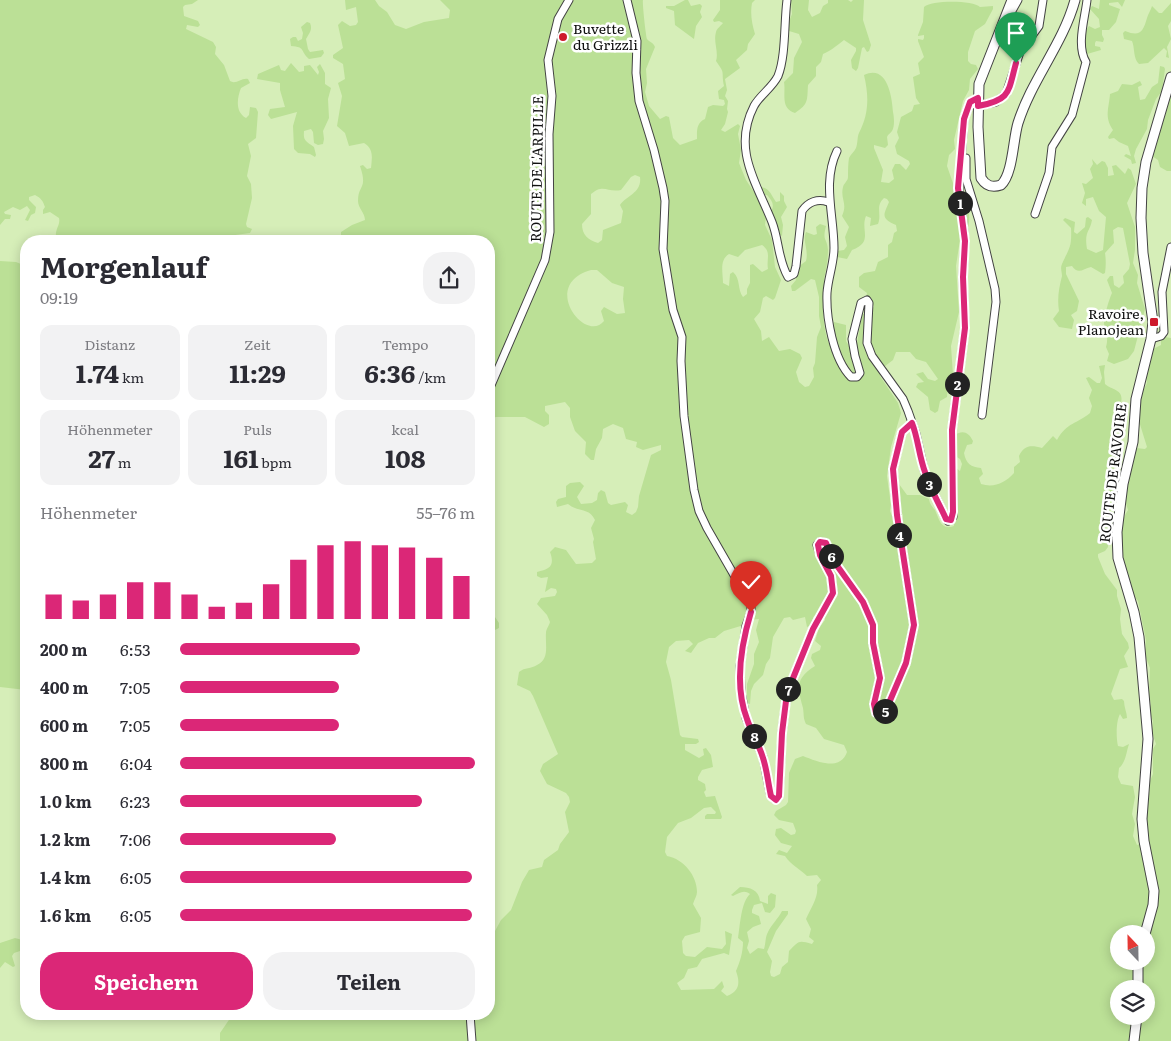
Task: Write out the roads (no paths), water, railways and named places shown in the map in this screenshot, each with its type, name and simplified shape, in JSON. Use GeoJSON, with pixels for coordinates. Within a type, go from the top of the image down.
{"type":"FeatureCollection","features":[{"type":"Feature","properties":{"kind":"street","name":"ROUTE DE L'ARPILLE"},"geometry":{"type":"LineString","coordinates":[[495,376],[545,260],[550,232],[549,134],[552,96],[548,60],[558,19],[569,0]]}},
{"type":"Feature","properties":{"kind":"street"},"geometry":{"type":"LineString","coordinates":[[627,0],[637,41],[636,73],[639,101],[654,150],[664,194],[663,250],[673,310],[682,338],[681,361],[684,416],[695,496],[701,516],[732,572],[749,587],[752,594],[752,604],[740,666],[741,692],[746,718],[763,757],[770,793],[774,799],[777,799],[779,796],[782,733],[787,693],[813,629],[833,593],[831,576],[818,551],[820,542],[826,543],[833,560],[858,594],[870,617],[880,678],[874,704],[876,713],[881,714],[886,710],[906,663],[912,640],[913,618],[897,515],[893,469],[902,432],[912,423]]}},
{"type":"Feature","properties":{"kind":"street"},"geometry":{"type":"LineString","coordinates":[[787,0],[779,72],[775,81],[752,109],[746,122],[745,140],[750,172],[772,223],[782,263],[789,277],[794,274],[796,266],[802,211],[809,203],[822,200],[828,202]]}},
{"type":"Feature","properties":{"kind":"street"},"geometry":{"type":"LineString","coordinates":[[1012,0],[996,44],[980,77],[978,102],[982,178],[990,186],[998,186],[1004,182],[1016,131],[1026,103],[1061,38],[1075,0]]}},
{"type":"Feature","properties":{"kind":"street"},"geometry":{"type":"LineString","coordinates":[[1005,19],[1009,16],[1018,0]]}},
{"type":"Feature","properties":{"kind":"street"},"geometry":{"type":"LineString","coordinates":[[837,151],[830,166],[828,202],[832,208],[834,250],[827,293],[834,343],[846,372],[851,377],[858,377],[860,372],[855,356],[853,334],[861,303],[867,300],[869,304],[866,343],[872,356],[902,399],[916,434],[925,474],[932,492],[946,519],[951,520],[953,512],[952,430],[965,328],[963,277],[965,241],[958,188],[964,119],[970,102],[996,102],[1006,94],[1020,52],[1039,26],[1043,0]]}},
{"type":"Feature","properties":{"kind":"street"},"geometry":{"type":"LineString","coordinates":[[1035,214],[1049,173],[1052,147],[1072,115],[1086,62],[1083,56],[1082,45],[1087,0]]}},
{"type":"Feature","properties":{"kind":"street","name":"ROUTE DE RAVOIRE"},"geometry":{"type":"LineString","coordinates":[[1147,925],[1154,891],[1144,841],[1142,819],[1148,739],[1139,637],[1116,545],[1123,484],[1135,426],[1136,399],[1151,339],[1153,322],[1143,253],[1141,227],[1142,188],[1146,162],[1171,77]]}},
{"type":"Feature","properties":{"kind":"street"},"geometry":{"type":"LineString","coordinates":[[962,145],[966,153],[966,180],[979,221],[996,302],[982,415]]}},
{"type":"Feature","properties":{"kind":"street"},"geometry":{"type":"LineString","coordinates":[[1151,339],[1161,336],[1164,332],[1162,292],[1171,247]]}},
{"type":"Feature","properties":{"kind":"street"},"geometry":{"type":"LineString","coordinates":[[470,1020],[472,1041]]}},
{"type":"Feature","properties":{"kind":"street"},"geometry":{"type":"LineString","coordinates":[[1134,1041],[1136,1025]]}},
{"type":"Feature","properties":{"kind":"place","name":"Buvette du Grizzli"},"geometry":{"type":"Point","coordinates":[563,37]}},
{"type":"Feature","properties":{"kind":"place","name":"Ravoire, Planojean"},"geometry":{"type":"Point","coordinates":[1154,322]}}]}
